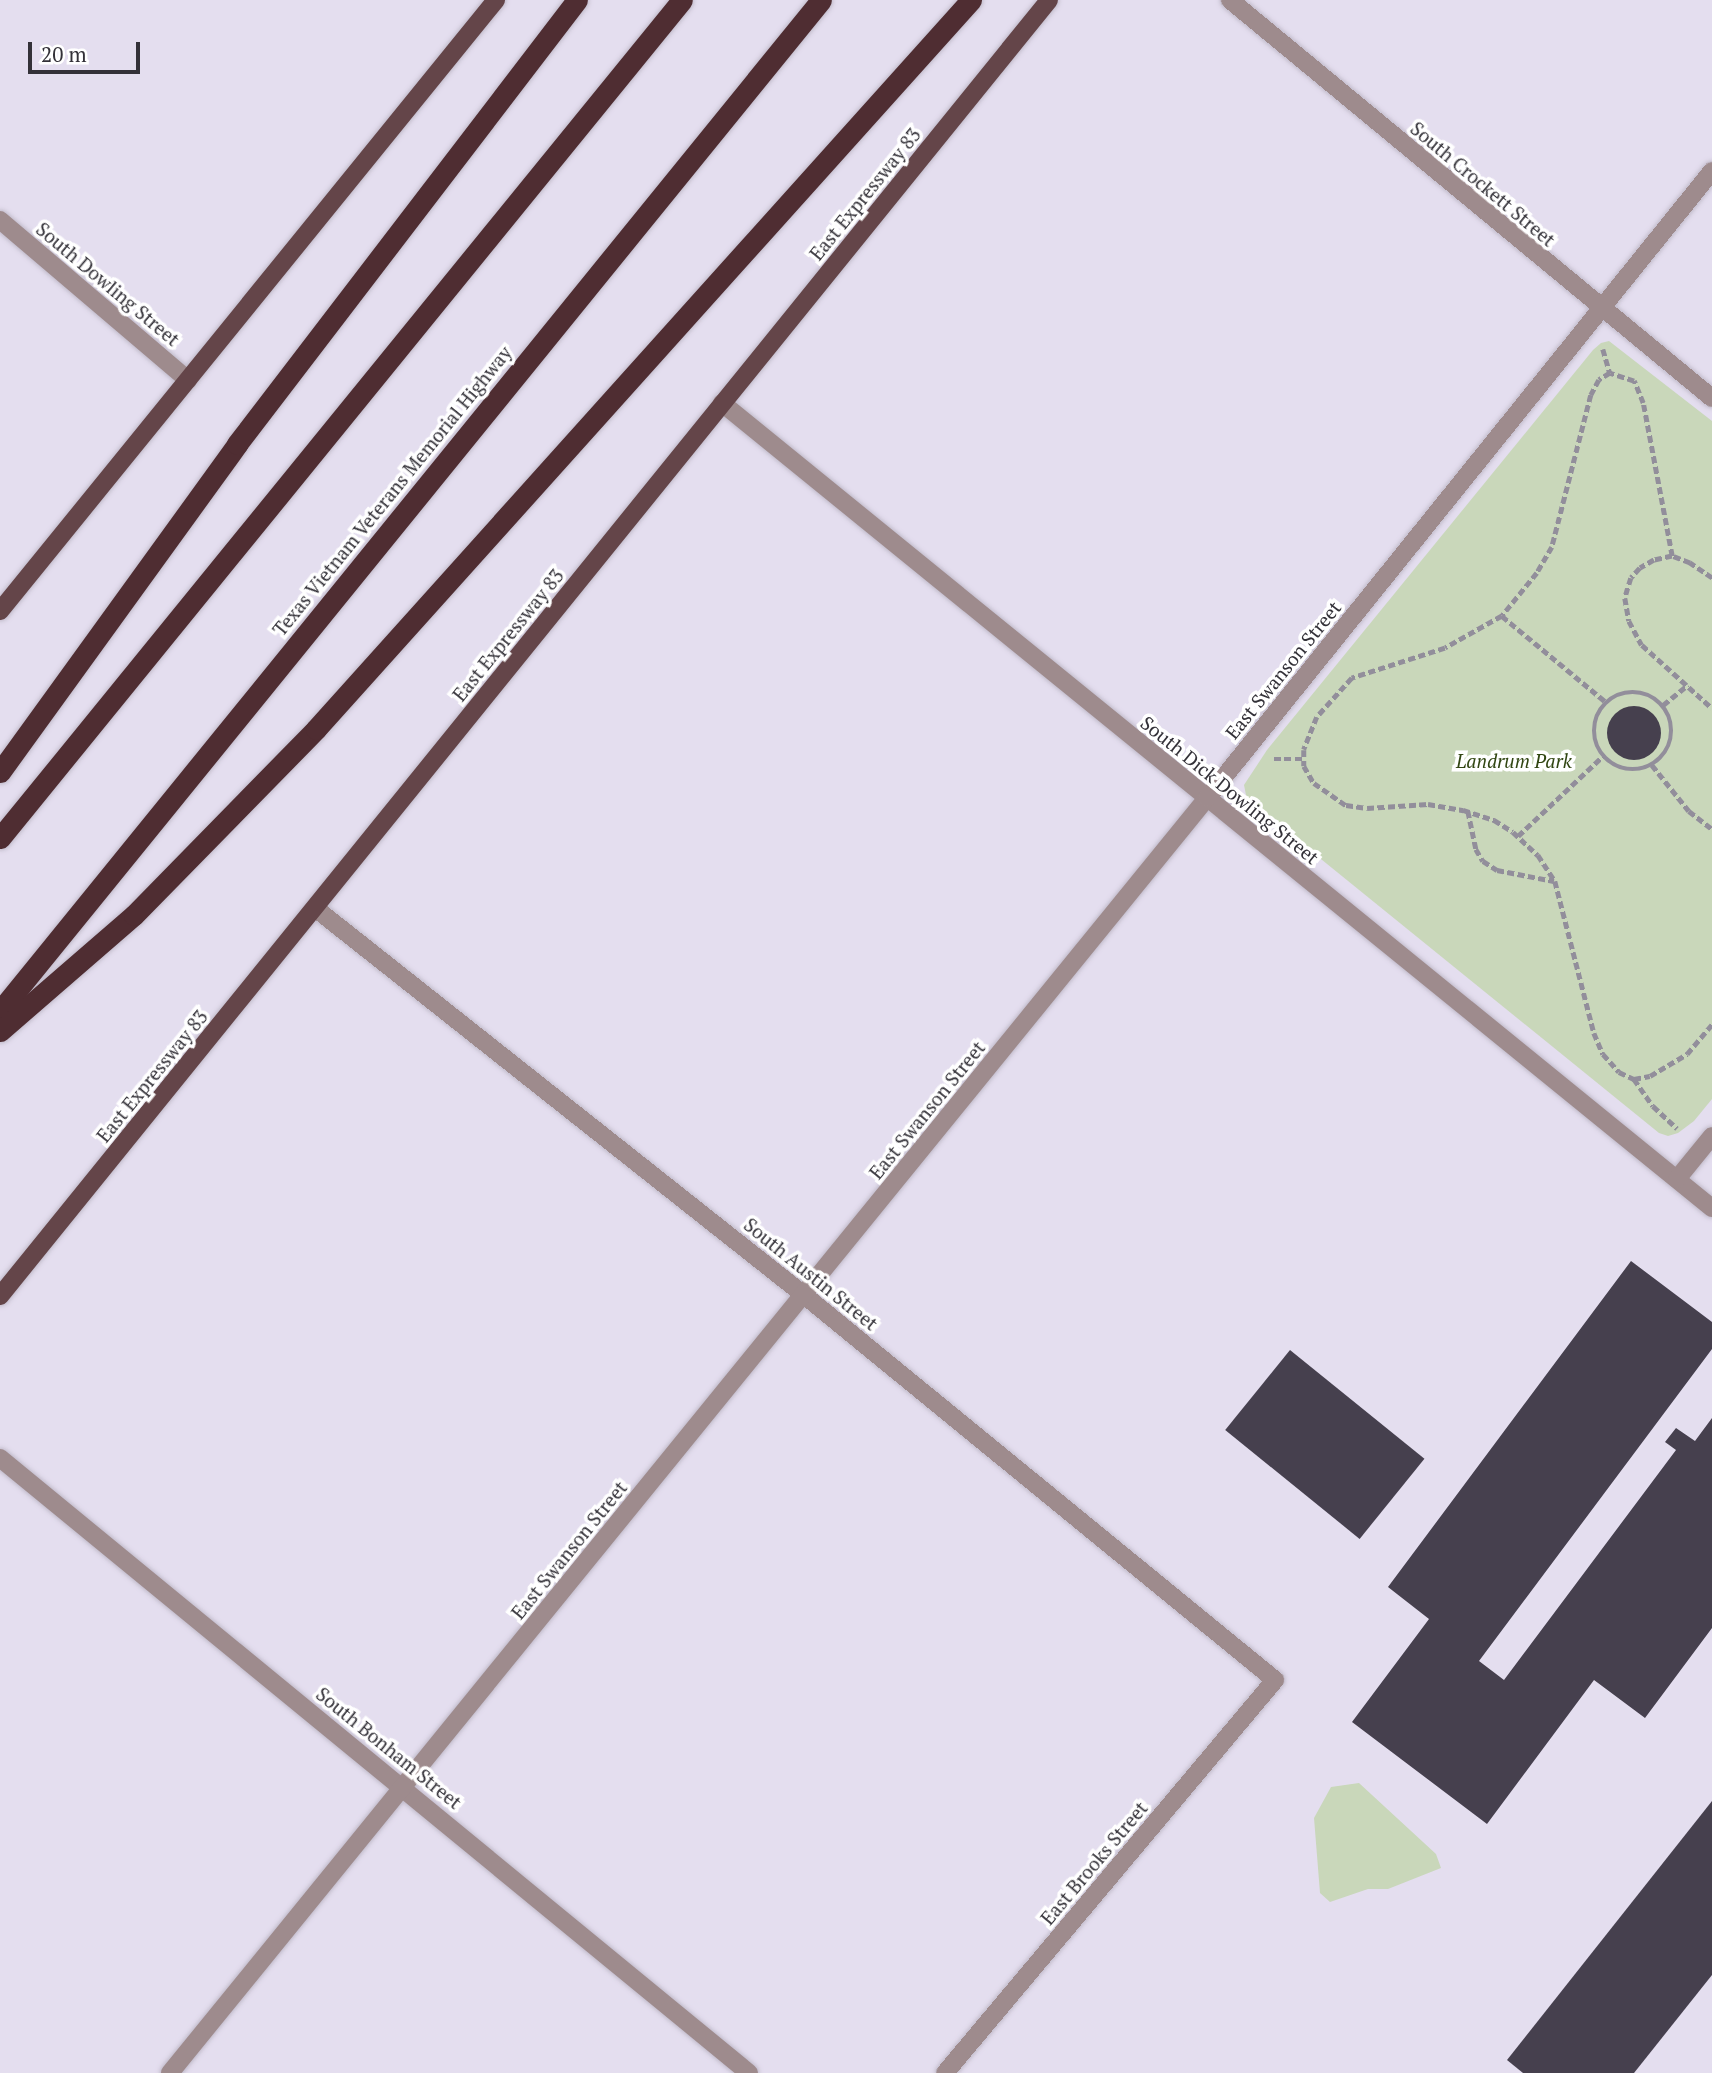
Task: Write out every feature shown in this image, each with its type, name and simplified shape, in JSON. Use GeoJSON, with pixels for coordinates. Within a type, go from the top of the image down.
{"type":"FeatureCollection","features":[{"type":"Feature","properties":{"kind":"highway"},"geometry":{"type":"LineString","coordinates":[[0,772],[237,444],[577,0]]}},
{"type":"Feature","properties":{"kind":"highway"},"geometry":{"type":"LineString","coordinates":[[0,838],[682,0]]}},
{"type":"Feature","properties":{"kind":"highway","name":"Texas Vietnam Veterans Memorial Highway"},"geometry":{"type":"LineString","coordinates":[[0,1011],[821,0]]}},
{"type":"Feature","properties":{"kind":"highway"},"geometry":{"type":"LineString","coordinates":[[0,1031],[134,915],[316,729],[971,0]]}},
{"type":"Feature","properties":{"kind":"main road"},"geometry":{"type":"LineString","coordinates":[[0,611],[496,0]]}},
{"type":"Feature","properties":{"kind":"main road","name":"East Expressway 83"},"geometry":{"type":"LineString","coordinates":[[0,1296],[1049,0]]}},
{"type":"Feature","properties":{"kind":"street","name":"South Crockett Street"},"geometry":{"type":"LineString","coordinates":[[1230,0],[1712,398]]}},
{"type":"Feature","properties":{"kind":"street","name":"East Swanson Street"},"geometry":{"type":"LineString","coordinates":[[170,2073],[1207,798],[1712,171]]}},
{"type":"Feature","properties":{"kind":"street","name":"South Dowling Street"},"geometry":{"type":"LineString","coordinates":[[0,220],[188,380]]}},
{"type":"Feature","properties":{"kind":"street","name":"South Dick Dowling Street"},"geometry":{"type":"LineString","coordinates":[[722,403],[1712,1208]]}},
{"type":"Feature","properties":{"kind":"street","name":"South Austin Street"},"geometry":{"type":"LineString","coordinates":[[315,908],[804,1295],[1275,1680]]}},
{"type":"Feature","properties":{"kind":"street"},"geometry":{"type":"LineString","coordinates":[[1677,1179],[1712,1136]]}},
{"type":"Feature","properties":{"kind":"street","name":"South Bonham Street"},"geometry":{"type":"LineString","coordinates":[[0,1458],[749,2073]]}},
{"type":"Feature","properties":{"kind":"street","name":"East Brooks Street"},"geometry":{"type":"LineString","coordinates":[[945,2073],[1275,1680]]}},
{"type":"Feature","properties":{"kind":"path"},"geometry":{"type":"LineString","coordinates":[[1603,348],[1610,373]]}},
{"type":"Feature","properties":{"kind":"path"},"geometry":{"type":"LineString","coordinates":[[1610,373],[1634,381],[1643,403],[1672,556]]}},
{"type":"Feature","properties":{"kind":"path"},"geometry":{"type":"LineString","coordinates":[[1610,373],[1599,380],[1591,395],[1552,548],[1537,573],[1502,616],[1445,648],[1352,678],[1317,717],[1304,750],[1304,766],[1314,783],[1346,805],[1367,808],[1428,804],[1468,811],[1494,820],[1518,836],[1538,855],[1555,881],[1594,1033],[1604,1054],[1619,1072],[1634,1079],[1653,1106],[1677,1128]]}},
{"type":"Feature","properties":{"kind":"path"},"geometry":{"type":"LineString","coordinates":[[1712,578],[1690,563],[1672,556],[1640,568],[1631,578],[1625,598],[1629,621],[1642,645],[1712,708]]}},
{"type":"Feature","properties":{"kind":"path"},"geometry":{"type":"LineString","coordinates":[[1502,616],[1606,702]]}},
{"type":"Feature","properties":{"kind":"path"},"geometry":{"type":"LineString","coordinates":[[1663,705],[1688,685]]}},
{"type":"Feature","properties":{"kind":"path"},"geometry":{"type":"LineString","coordinates":[[1637,691],[1650,695],[1663,705],[1672,723],[1673,736],[1662,758],[1652,765],[1626,770],[1613,765],[1603,756],[1594,730],[1596,717],[1606,702],[1625,692],[1637,691]]}},
{"type":"Feature","properties":{"kind":"path"},"geometry":{"type":"LineString","coordinates":[[1518,836],[1603,756]]}},
{"type":"Feature","properties":{"kind":"path"},"geometry":{"type":"LineString","coordinates":[[1266,759],[1304,759]]}},
{"type":"Feature","properties":{"kind":"path"},"geometry":{"type":"LineString","coordinates":[[1652,765],[1689,811],[1712,829]]}},
{"type":"Feature","properties":{"kind":"path"},"geometry":{"type":"LineString","coordinates":[[1468,811],[1476,849],[1483,861],[1497,870],[1555,881]]}},
{"type":"Feature","properties":{"kind":"path"},"geometry":{"type":"LineString","coordinates":[[1634,1079],[1650,1076],[1687,1054],[1712,1024]]}},
{"type":"Feature","properties":{"kind":"green space","name":"Landrum Park"},"geometry":{"type":"Polygon","coordinates":[[[1609,341],[1712,421],[1712,1099],[1694,1121],[1678,1133],[1668,1136],[1659,1133],[1253,804],[1246,795],[1244,785],[1267,750],[1593,350],[1601,343],[1609,341]]]}},
{"type":"Feature","properties":{"kind":"green space"},"geometry":{"type":"Polygon","coordinates":[[[1359,1783],[1436,1854],[1441,1868],[1388,1889],[1368,1889],[1330,1902],[1320,1893],[1314,1818],[1331,1787],[1359,1783]]]}},
{"type":"Feature","properties":{"kind":"building"},"geometry":{"type":"Polygon","coordinates":[[[1634,706],[1653,714],[1661,733],[1653,752],[1634,760],[1615,752],[1607,733],[1615,714],[1634,706]]]}},
{"type":"Feature","properties":{"kind":"building"},"geometry":{"type":"Polygon","coordinates":[[[1631,1261],[1712,1322],[1712,1349],[1479,1661],[1504,1680],[1676,1450],[1665,1442],[1676,1428],[1695,1441],[1712,1418],[1712,1628],[1645,1718],[1594,1680],[1487,1824],[1352,1722],[1429,1619],[1388,1587],[1631,1261]]]}},
{"type":"Feature","properties":{"kind":"building"},"geometry":{"type":"Polygon","coordinates":[[[1290,1350],[1424,1459],[1360,1539],[1225,1430],[1290,1350]]]}},
{"type":"Feature","properties":{"kind":"building"},"geometry":{"type":"Polygon","coordinates":[[[1712,1801],[1712,1975],[1634,2073],[1523,2073],[1507,2060],[1712,1801]]]}}]}
